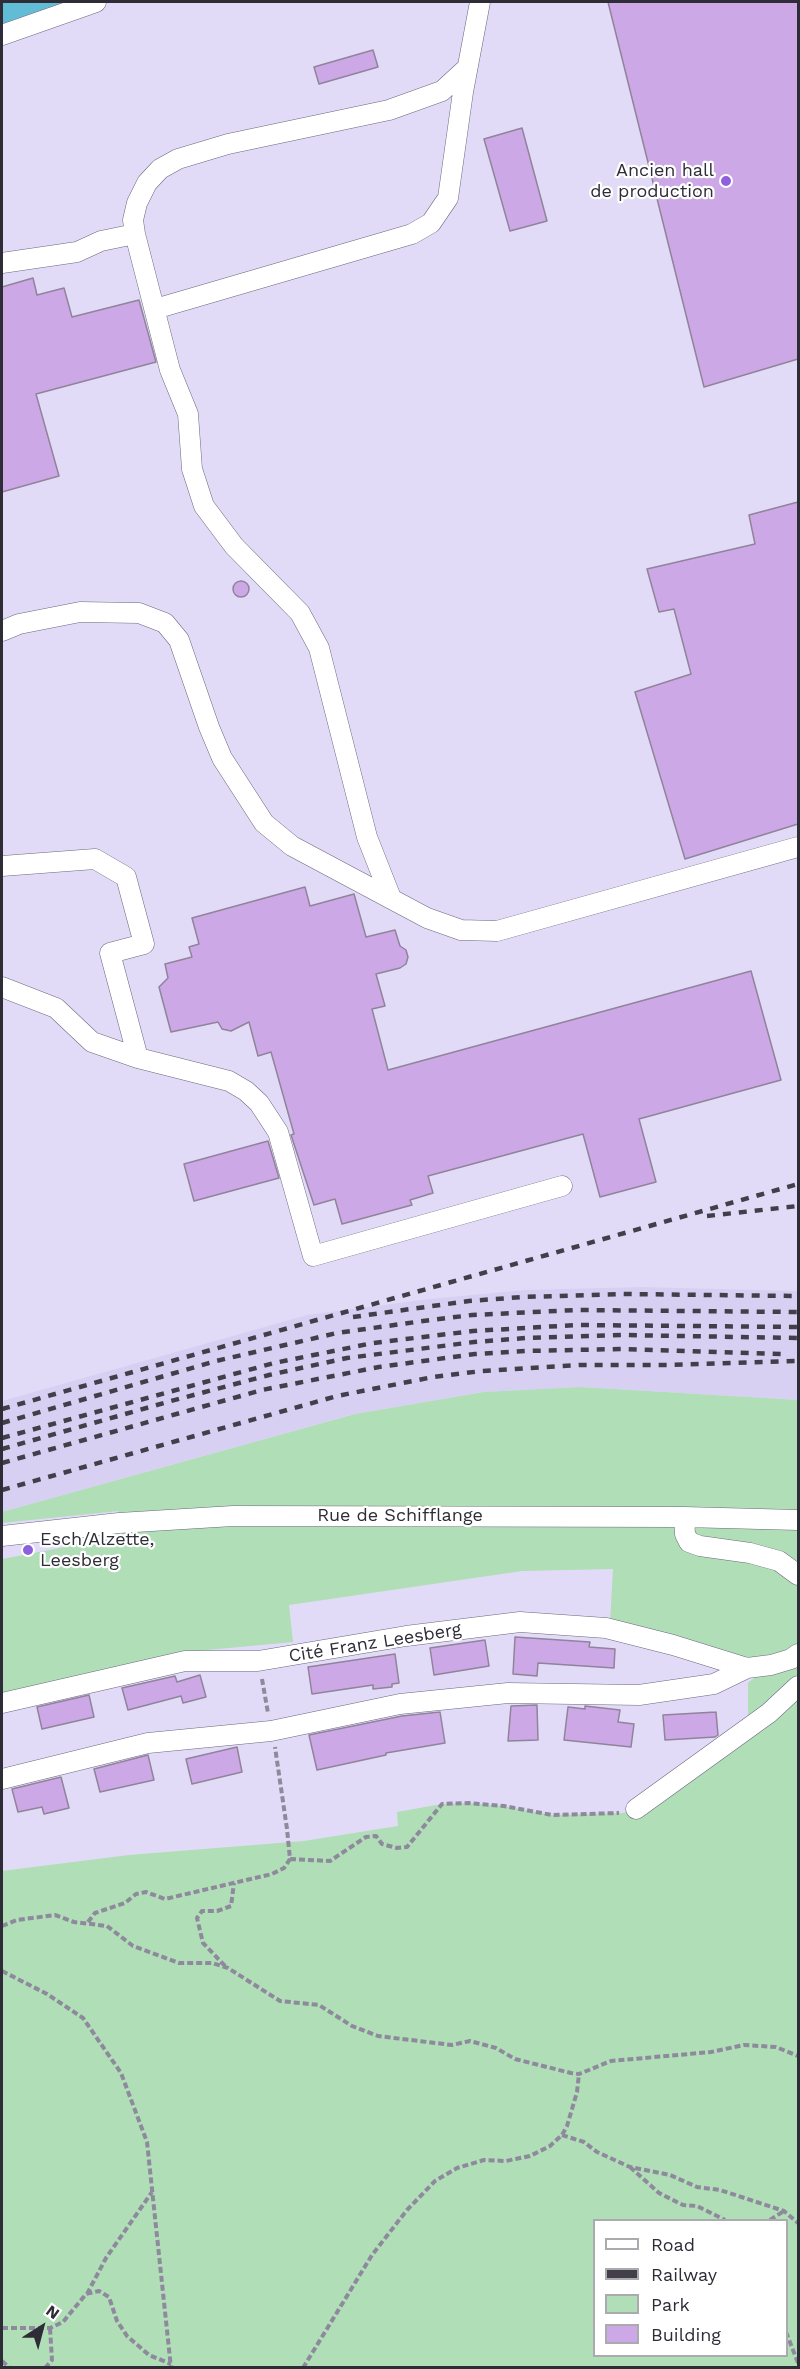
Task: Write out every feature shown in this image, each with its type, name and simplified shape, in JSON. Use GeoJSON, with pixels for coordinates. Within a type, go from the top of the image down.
{"type":"FeatureCollection","features":[{"type":"Feature","properties":{"kind":"street"},"geometry":{"type":"LineString","coordinates":[[2,35],[96,2]]}},
{"type":"Feature","properties":{"kind":"street"},"geometry":{"type":"LineString","coordinates":[[155,309],[412,234],[431,223],[448,198],[467,68],[480,2]]}},
{"type":"Feature","properties":{"kind":"street"},"geometry":{"type":"LineString","coordinates":[[391,898],[368,837],[319,648],[300,613],[234,546],[204,506],[192,469],[188,414],[170,370],[133,220],[147,183],[160,169],[178,159],[228,144],[390,110],[442,91],[467,68]]}},
{"type":"Feature","properties":{"kind":"street"},"geometry":{"type":"LineString","coordinates":[[2,262],[77,252],[101,241],[135,234]]}},
{"type":"Feature","properties":{"kind":"street"},"geometry":{"type":"LineString","coordinates":[[2,631],[19,624],[80,612],[139,613],[165,623],[179,640],[222,758],[264,823],[292,846],[427,918],[461,930],[497,931],[798,847]]}},
{"type":"Feature","properties":{"kind":"street"},"geometry":{"type":"LineString","coordinates":[[2,866],[95,859],[126,877],[144,944],[110,953],[138,1058]]}},
{"type":"Feature","properties":{"kind":"street"},"geometry":{"type":"LineString","coordinates":[[2,987],[56,1008],[92,1042],[138,1058],[229,1082],[246,1091],[259,1102],[278,1132],[313,1256],[562,1186]]}},
{"type":"Feature","properties":{"kind":"street","name":"Rue de Schifflange"},"geometry":{"type":"LineString","coordinates":[[2,1536],[119,1523],[233,1516],[684,1517],[798,1520]]}},
{"type":"Feature","properties":{"kind":"street"},"geometry":{"type":"LineString","coordinates":[[684,1517],[685,1534],[689,1542],[778,1561],[798,1575]]}},
{"type":"Feature","properties":{"kind":"street","name":"Cité Franz Leesberg"},"geometry":{"type":"LineString","coordinates":[[2,1702],[185,1661],[258,1661],[406,1636],[520,1622],[606,1628],[673,1645],[747,1668]]}},
{"type":"Feature","properties":{"kind":"street","name":"Cité Franz Leesberg"},"geometry":{"type":"LineString","coordinates":[[2,1779],[148,1743],[271,1731],[400,1704],[508,1693],[639,1695],[714,1684],[747,1668],[771,1665],[791,1659],[798,1654]]}},
{"type":"Feature","properties":{"kind":"street"},"geometry":{"type":"LineString","coordinates":[[636,1809],[769,1713],[798,1686]]}},
{"type":"Feature","properties":{"kind":"path"},"geometry":{"type":"LineString","coordinates":[[258,1661],[266,1703]]}},
{"type":"Feature","properties":{"kind":"path"},"geometry":{"type":"LineString","coordinates":[[88,1922],[95,1913],[125,1903],[136,1894],[146,1892],[165,1899],[272,1874],[284,1869],[290,1859],[278,1765]]}},
{"type":"Feature","properties":{"kind":"path"},"geometry":{"type":"LineString","coordinates":[[290,1859],[330,1861],[366,1837],[376,1836],[382,1844],[397,1848],[407,1846],[442,1804],[469,1803],[504,1806],[552,1815],[623,1813],[636,1809]]}},
{"type":"Feature","properties":{"kind":"path"},"geometry":{"type":"LineString","coordinates":[[234,1883],[231,1906],[217,1911],[202,1911],[197,1918],[203,1943],[228,1968],[280,2001],[319,2005],[352,2026],[378,2036],[452,2045],[470,2042],[496,2048],[515,2059],[579,2074],[611,2061],[711,2052],[744,2045],[776,2048],[798,2056]]}},
{"type":"Feature","properties":{"kind":"path"},"geometry":{"type":"LineString","coordinates":[[2,1926],[17,1920],[55,1915],[74,1922],[107,1926],[133,1946],[179,1963],[212,1963],[228,1968]]}},
{"type":"Feature","properties":{"kind":"path"},"geometry":{"type":"LineString","coordinates":[[2,1971],[47,1994],[83,2018],[121,2073],[147,2142],[171,2366]]}},
{"type":"Feature","properties":{"kind":"path"},"geometry":{"type":"LineString","coordinates":[[303,2367],[372,2255],[407,2210],[435,2181],[457,2168],[484,2160],[506,2161],[530,2156],[550,2146],[562,2136],[567,2126],[577,2092],[579,2074]]}},
{"type":"Feature","properties":{"kind":"path"},"geometry":{"type":"LineString","coordinates":[[562,2136],[584,2142],[597,2152],[630,2167],[670,2175],[697,2187],[720,2190],[784,2211],[798,2223]]}},
{"type":"Feature","properties":{"kind":"path"},"geometry":{"type":"LineString","coordinates":[[630,2167],[659,2193],[683,2205],[697,2206],[723,2219]]}},
{"type":"Feature","properties":{"kind":"path"},"geometry":{"type":"LineString","coordinates":[[2,2328],[50,2328],[63,2322],[86,2294],[106,2258],[152,2192]]}},
{"type":"Feature","properties":{"kind":"path"},"geometry":{"type":"LineString","coordinates":[[772,2219],[784,2211]]}},
{"type":"Feature","properties":{"kind":"path"},"geometry":{"type":"LineString","coordinates":[[86,2294],[99,2291],[109,2297],[117,2321],[127,2336],[149,2355],[171,2366]]}},
{"type":"Feature","properties":{"kind":"path"},"geometry":{"type":"LineString","coordinates":[[45,2367],[52,2360],[50,2328]]}},
{"type":"Feature","properties":{"kind":"path"},"geometry":{"type":"LineString","coordinates":[[788,2337],[798,2363]]}},
{"type":"Feature","properties":{"kind":"path"},"geometry":{"type":"LineString","coordinates":[[2,2361],[10,2367]]}},
{"type":"Feature","properties":{"kind":"shaded area"},"geometry":{"type":"Polygon","coordinates":[[[642,1287],[798,1291],[798,1400],[580,1387],[484,1392],[354,1414],[2,1512],[2,1401],[307,1315],[429,1299],[525,1290],[642,1287]]]}},
{"type":"Feature","properties":{"kind":"green space"},"geometry":{"type":"Polygon","coordinates":[[[580,1387],[798,1400],[798,2367],[2,2367],[2,1871],[129,1855],[304,1841],[398,1826],[397,1812],[442,1804],[469,1803],[504,1806],[552,1815],[623,1813],[636,1808],[748,1734],[748,1683],[770,1665],[610,1622],[613,1569],[522,1571],[289,1605],[293,1642],[186,1652],[2,1694],[2,1559],[117,1537],[119,1511],[2,1523],[2,1512],[355,1414],[484,1392],[580,1387]]]}},
{"type":"Feature","properties":{"kind":"building","name":"Ancien hall de production"},"geometry":{"type":"Polygon","coordinates":[[[608,2],[798,2],[798,359],[704,387],[608,2]]]}},
{"type":"Feature","properties":{"kind":"building"},"geometry":{"type":"Polygon","coordinates":[[[373,50],[378,67],[319,84],[314,67],[373,50]]]}},
{"type":"Feature","properties":{"kind":"building"},"geometry":{"type":"Polygon","coordinates":[[[522,128],[547,221],[510,231],[484,139],[522,128]]]}},
{"type":"Feature","properties":{"kind":"building"},"geometry":{"type":"Polygon","coordinates":[[[33,278],[37,295],[64,288],[72,317],[139,300],[156,362],[36,394],[59,476],[2,492],[2,287],[33,278]]]}},
{"type":"Feature","properties":{"kind":"building"},"geometry":{"type":"Polygon","coordinates":[[[798,502],[798,824],[685,859],[635,692],[691,674],[674,609],[659,612],[647,569],[755,544],[749,515],[798,502]]]}},
{"type":"Feature","properties":{"kind":"building"},"geometry":{"type":"Polygon","coordinates":[[[238,581],[244,581],[249,589],[247,595],[238,597],[233,592],[233,586],[238,581]]]}},
{"type":"Feature","properties":{"kind":"building"},"geometry":{"type":"Polygon","coordinates":[[[305,887],[310,906],[354,894],[366,937],[395,930],[400,946],[406,950],[408,957],[406,964],[400,968],[376,974],[385,1006],[372,1009],[388,1070],[751,971],[781,1080],[639,1119],[656,1182],[600,1197],[583,1134],[428,1176],[433,1193],[410,1200],[412,1205],[342,1224],[335,1199],[314,1205],[291,1135],[294,1134],[271,1052],[258,1056],[249,1022],[231,1031],[222,1029],[218,1022],[171,1032],[159,987],[168,978],[165,964],[192,957],[189,947],[199,944],[192,918],[305,887]]]}},
{"type":"Feature","properties":{"kind":"building"},"geometry":{"type":"Polygon","coordinates":[[[268,1141],[279,1178],[194,1201],[184,1164],[268,1141]]]}},
{"type":"Feature","properties":{"kind":"building"},"geometry":{"type":"Polygon","coordinates":[[[515,1637],[590,1642],[589,1647],[615,1649],[614,1668],[538,1663],[537,1676],[513,1674],[515,1637]]]}},
{"type":"Feature","properties":{"kind":"building"},"geometry":{"type":"Polygon","coordinates":[[[485,1640],[489,1666],[434,1675],[430,1648],[485,1640]]]}},
{"type":"Feature","properties":{"kind":"building"},"geometry":{"type":"Polygon","coordinates":[[[395,1654],[399,1683],[392,1684],[392,1687],[373,1689],[373,1685],[312,1694],[308,1667],[395,1654]]]}},
{"type":"Feature","properties":{"kind":"building"},"geometry":{"type":"Polygon","coordinates":[[[200,1675],[206,1697],[183,1703],[181,1696],[128,1710],[122,1688],[175,1676],[177,1682],[200,1675]]]}},
{"type":"Feature","properties":{"kind":"building"},"geometry":{"type":"Polygon","coordinates":[[[89,1695],[94,1717],[42,1729],[37,1707],[89,1695]]]}},
{"type":"Feature","properties":{"kind":"building"},"geometry":{"type":"Polygon","coordinates":[[[537,1705],[538,1740],[508,1741],[511,1706],[537,1705]]]}},
{"type":"Feature","properties":{"kind":"building"},"geometry":{"type":"Polygon","coordinates":[[[585,1706],[620,1710],[618,1722],[634,1724],[631,1747],[564,1740],[568,1707],[585,1709],[585,1706]]]}},
{"type":"Feature","properties":{"kind":"building"},"geometry":{"type":"Polygon","coordinates":[[[440,1712],[445,1743],[386,1753],[386,1755],[317,1770],[309,1735],[402,1716],[440,1712]]]}},
{"type":"Feature","properties":{"kind":"building"},"geometry":{"type":"Polygon","coordinates":[[[716,1712],[718,1735],[715,1737],[665,1740],[663,1715],[716,1712]]]}},
{"type":"Feature","properties":{"kind":"building"},"geometry":{"type":"Polygon","coordinates":[[[237,1747],[242,1772],[192,1784],[186,1759],[237,1747]]]}},
{"type":"Feature","properties":{"kind":"building"},"geometry":{"type":"Polygon","coordinates":[[[148,1755],[154,1780],[100,1792],[94,1769],[148,1755]]]}},
{"type":"Feature","properties":{"kind":"building"},"geometry":{"type":"Polygon","coordinates":[[[61,1777],[69,1808],[44,1814],[42,1807],[18,1812],[12,1789],[61,1777]]]}},
{"type":"Feature","properties":{"kind":"waterway"},"geometry":{"type":"LineString","coordinates":[[2,18],[61,2]]}},
{"type":"Feature","properties":{"kind":"railway"},"geometry":{"type":"LineString","coordinates":[[2,1409],[798,1184]]}},
{"type":"Feature","properties":{"kind":"railway"},"geometry":{"type":"LineString","coordinates":[[707,1216],[798,1206]]}},
{"type":"Feature","properties":{"kind":"railway"},"geometry":{"type":"LineString","coordinates":[[353,1317],[469,1301],[523,1297],[623,1294],[798,1296]]}},
{"type":"Feature","properties":{"kind":"railway"},"geometry":{"type":"LineString","coordinates":[[2,1423],[216,1361],[337,1333],[423,1321],[472,1315],[577,1310],[798,1312]]}},
{"type":"Feature","properties":{"kind":"railway"},"geometry":{"type":"LineString","coordinates":[[2,1438],[274,1363],[373,1343],[473,1331],[577,1325],[798,1327]]}},
{"type":"Feature","properties":{"kind":"railway"},"geometry":{"type":"LineString","coordinates":[[2,1449],[269,1375],[347,1358],[526,1338],[622,1335],[798,1338]]}},
{"type":"Feature","properties":{"kind":"railway"},"geometry":{"type":"LineString","coordinates":[[2,1463],[262,1390],[379,1367],[475,1354],[526,1351],[622,1349],[784,1354]]}},
{"type":"Feature","properties":{"kind":"railway"},"geometry":{"type":"LineString","coordinates":[[2,1490],[337,1396],[433,1377],[482,1371],[580,1365],[798,1361]]}},
{"type":"Feature","properties":{"kind":"place","name":"Ancien hall de production"},"geometry":{"type":"Point","coordinates":[726,181]}},
{"type":"Feature","properties":{"kind":"place","name":"Esch/Alzette, Leesberg"},"geometry":{"type":"Point","coordinates":[28,1550]}}]}
